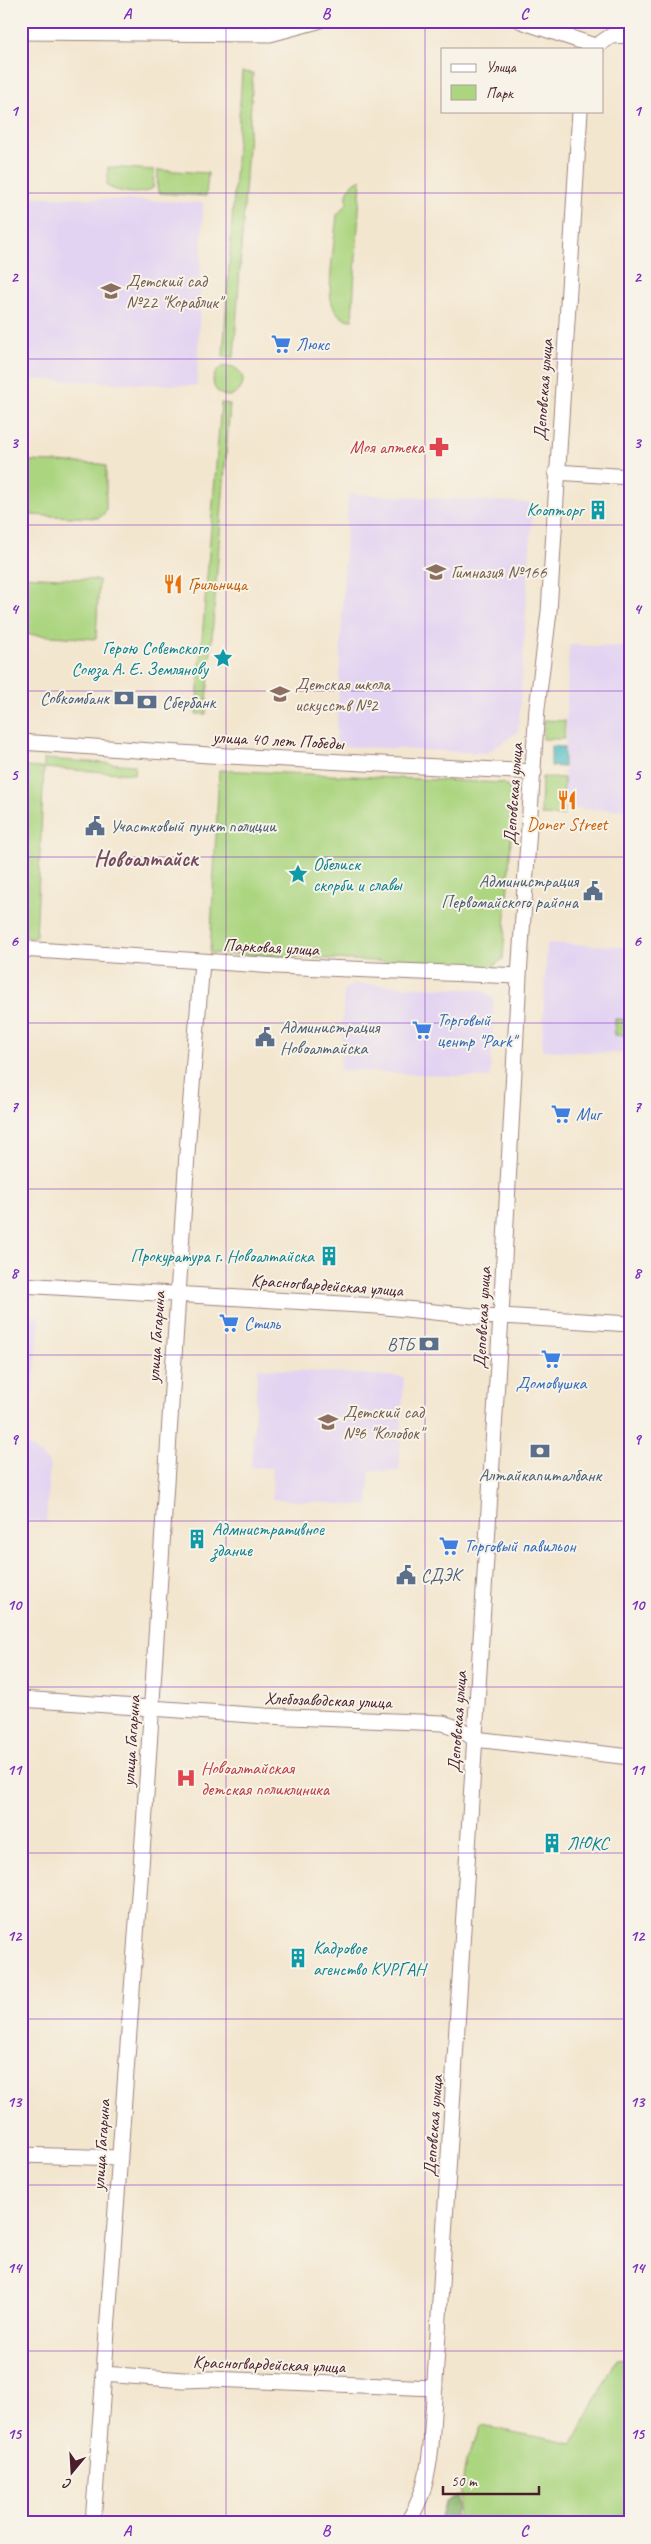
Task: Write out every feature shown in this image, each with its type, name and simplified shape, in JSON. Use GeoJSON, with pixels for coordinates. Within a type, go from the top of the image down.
{"type":"FeatureCollection","features":[{"type":"Feature","properties":{"kind":"street"},"geometry":{"type":"LineString","coordinates":[[21,32],[270,34],[318,21]]}},
{"type":"Feature","properties":{"kind":"street"},"geometry":{"type":"LineString","coordinates":[[521,21],[593,47],[611,36],[630,35]]}},
{"type":"Feature","properties":{"kind":"street","name":"Деповская улица"},"geometry":{"type":"LineString","coordinates":[[407,2523],[420,2500],[428,2471],[434,2388],[501,1316],[519,976],[537,708],[548,612],[580,112]]}},
{"type":"Feature","properties":{"kind":"street"},"geometry":{"type":"LineString","coordinates":[[556,472],[630,477]]}},
{"type":"Feature","properties":{"kind":"street","name":"улица 40 лет Победы"},"geometry":{"type":"LineString","coordinates":[[21,742],[209,755],[534,772]]}},
{"type":"Feature","properties":{"kind":"street","name":"Парковая улица"},"geometry":{"type":"LineString","coordinates":[[21,949],[202,962],[519,976]]}},
{"type":"Feature","properties":{"kind":"street","name":"улица Гагарина"},"geometry":{"type":"LineString","coordinates":[[93,2523],[152,1709],[178,1294],[202,962]]}},
{"type":"Feature","properties":{"kind":"street","name":"Красногвардейская улица"},"geometry":{"type":"LineString","coordinates":[[21,1285],[377,1306],[482,1317],[501,1316],[630,1324]]}},
{"type":"Feature","properties":{"kind":"street","name":"Хлебозаводская улица"},"geometry":{"type":"LineString","coordinates":[[21,1699],[265,1716],[443,1724],[460,1729],[474,1739],[630,1757]]}},
{"type":"Feature","properties":{"kind":"street"},"geometry":{"type":"LineString","coordinates":[[21,2155],[120,2158]]}},
{"type":"Feature","properties":{"kind":"street","name":"Красногвардейская улица"},"geometry":{"type":"LineString","coordinates":[[104,2374],[184,2380],[210,2379],[434,2388]]}},
{"type":"Feature","properties":{"kind":"shaded area","name":"Детский сад №22 \"Кораблик\""},"geometry":{"type":"Polygon","coordinates":[[[21,196],[203,203],[197,386],[21,379],[21,196]]]}},
{"type":"Feature","properties":{"kind":"shaded area","name":"Гимназия №166"},"geometry":{"type":"Polygon","coordinates":[[[348,494],[533,503],[518,732],[487,753],[336,746],[348,494]]]}},
{"type":"Feature","properties":{"kind":"shaded area"},"geometry":{"type":"Polygon","coordinates":[[[569,645],[630,647],[630,810],[563,808],[569,645]]]}},
{"type":"Feature","properties":{"kind":"shaded area"},"geometry":{"type":"Polygon","coordinates":[[[547,943],[630,947],[630,1054],[542,1050],[547,943]]]}},
{"type":"Feature","properties":{"kind":"shaded area"},"geometry":{"type":"Polygon","coordinates":[[[355,984],[483,990],[494,999],[490,1078],[340,1070],[344,989],[355,984]]]}},
{"type":"Feature","properties":{"kind":"shaded area"},"geometry":{"type":"Polygon","coordinates":[[[21,1315],[40,1316],[28,1445],[50,1463],[46,1522],[21,1520],[21,1315]]]}},
{"type":"Feature","properties":{"kind":"shaded area","name":"Детский сад №6 \"Колобок\""},"geometry":{"type":"Polygon","coordinates":[[[258,1368],[404,1377],[399,1471],[370,1471],[368,1506],[272,1499],[273,1468],[251,1467],[258,1368]]]}},
{"type":"Feature","properties":{"kind":"green space"},"geometry":{"type":"Polygon","coordinates":[[[242,72],[253,73],[234,357],[223,357],[242,72]]]}},
{"type":"Feature","properties":{"kind":"green space"},"geometry":{"type":"Polygon","coordinates":[[[108,167],[154,170],[153,188],[136,193],[124,192],[107,186],[108,167]]]}},
{"type":"Feature","properties":{"kind":"green space"},"geometry":{"type":"Polygon","coordinates":[[[158,170],[208,173],[206,196],[160,193],[157,188],[158,170]]]}},
{"type":"Feature","properties":{"kind":"green space"},"geometry":{"type":"Polygon","coordinates":[[[361,179],[352,320],[348,320],[341,317],[332,304],[330,293],[331,271],[337,215],[347,204],[349,189],[361,179]]]}},
{"type":"Feature","properties":{"kind":"green space"},"geometry":{"type":"Polygon","coordinates":[[[228,366],[239,370],[243,381],[239,392],[228,396],[217,392],[213,381],[217,370],[228,366]]]}},
{"type":"Feature","properties":{"kind":"green space"},"geometry":{"type":"Polygon","coordinates":[[[221,403],[230,404],[206,714],[196,714],[221,403]]]}},
{"type":"Feature","properties":{"kind":"green space"},"geometry":{"type":"Polygon","coordinates":[[[30,461],[101,464],[106,466],[106,510],[103,515],[98,518],[28,515],[23,513],[23,469],[25,463],[30,461]]]}},
{"type":"Feature","properties":{"kind":"green space"},"geometry":{"type":"Polygon","coordinates":[[[21,576],[99,580],[96,639],[21,634],[21,576]]]}},
{"type":"Feature","properties":{"kind":"green space"},"geometry":{"type":"Polygon","coordinates":[[[544,720],[565,721],[564,739],[543,739],[544,720]]]}},
{"type":"Feature","properties":{"kind":"green space"},"geometry":{"type":"Polygon","coordinates":[[[44,759],[135,765],[134,774],[44,768],[44,759]]]}},
{"type":"Feature","properties":{"kind":"green space"},"geometry":{"type":"Polygon","coordinates":[[[21,767],[44,768],[36,938],[21,937],[21,767]]]}},
{"type":"Feature","properties":{"kind":"green space"},"geometry":{"type":"Polygon","coordinates":[[[219,770],[504,783],[514,794],[503,959],[492,967],[210,953],[219,770]]]}},
{"type":"Feature","properties":{"kind":"green space"},"geometry":{"type":"Polygon","coordinates":[[[542,777],[564,778],[563,816],[541,815],[542,777]]]}},
{"type":"Feature","properties":{"kind":"green space"},"geometry":{"type":"Polygon","coordinates":[[[615,1019],[630,1020],[630,1035],[615,1035],[615,1019]]]}},
{"type":"Feature","properties":{"kind":"green space"},"geometry":{"type":"Polygon","coordinates":[[[617,2358],[630,2360],[630,2523],[456,2523],[466,2461],[482,2426],[573,2444],[617,2358]]]}},
{"type":"Feature","properties":{"kind":"green space"},"geometry":{"type":"Polygon","coordinates":[[[457,2495],[457,2508],[452,2523],[439,2523],[445,2502],[457,2495]]]}},
{"type":"Feature","properties":{"kind":"water"},"geometry":{"type":"Polygon","coordinates":[[[551,746],[564,747],[564,767],[551,766],[551,746]]]}},
{"type":"Feature","properties":{"kind":"place","name":"Детский сад №22 \"Кораблик\""},"geometry":{"type":"Point","coordinates":[111,291]}},
{"type":"Feature","properties":{"kind":"place","name":"Люкс"},"geometry":{"type":"Point","coordinates":[281,344]}},
{"type":"Feature","properties":{"kind":"place","name":"Моя аптека"},"geometry":{"type":"Point","coordinates":[439,447]}},
{"type":"Feature","properties":{"kind":"place","name":"Коопторг"},"geometry":{"type":"Point","coordinates":[598,510]}},
{"type":"Feature","properties":{"kind":"place","name":"Гимназия №166"},"geometry":{"type":"Point","coordinates":[436,572]}},
{"type":"Feature","properties":{"kind":"place","name":"Грильница"},"geometry":{"type":"Point","coordinates":[173,584]}},
{"type":"Feature","properties":{"kind":"place","name":"Герою Советского Союза А. Е. Землянову"},"geometry":{"type":"Point","coordinates":[223,658]}},
{"type":"Feature","properties":{"kind":"place","name":"Детская школа искусств №2"},"geometry":{"type":"Point","coordinates":[280,694]}},
{"type":"Feature","properties":{"kind":"place","name":"Совкомбанк"},"geometry":{"type":"Point","coordinates":[124,698]}},
{"type":"Feature","properties":{"kind":"place","name":"Сбербанк"},"geometry":{"type":"Point","coordinates":[147,702]}},
{"type":"Feature","properties":{"kind":"place","name":"Doner Street"},"geometry":{"type":"Point","coordinates":[567,800]}},
{"type":"Feature","properties":{"kind":"place","name":"Участковый пункт полиции"},"geometry":{"type":"Point","coordinates":[95,826]}},
{"type":"Feature","properties":{"kind":"place","name":"Обелиск скорби и славы"},"geometry":{"type":"Point","coordinates":[298,874]}},
{"type":"Feature","properties":{"kind":"place","name":"Администрация Первомайского района"},"geometry":{"type":"Point","coordinates":[593,891]}},
{"type":"Feature","properties":{"kind":"place","name":"Торговый центр \"Park\""},"geometry":{"type":"Point","coordinates":[422,1030]}},
{"type":"Feature","properties":{"kind":"place","name":"Администрация Новоалтайска"},"geometry":{"type":"Point","coordinates":[265,1037]}},
{"type":"Feature","properties":{"kind":"place","name":"Миг"},"geometry":{"type":"Point","coordinates":[561,1114]}},
{"type":"Feature","properties":{"kind":"place","name":"Прокуратура г. Новоалтайска"},"geometry":{"type":"Point","coordinates":[329,1256]}},
{"type":"Feature","properties":{"kind":"place","name":"Стиль"},"geometry":{"type":"Point","coordinates":[229,1323]}},
{"type":"Feature","properties":{"kind":"place","name":"ВТБ"},"geometry":{"type":"Point","coordinates":[429,1344]}},
{"type":"Feature","properties":{"kind":"place","name":"Домовушка"},"geometry":{"type":"Point","coordinates":[551,1359]}},
{"type":"Feature","properties":{"kind":"place","name":"Детский сад №6 \"Колобок\""},"geometry":{"type":"Point","coordinates":[328,1422]}},
{"type":"Feature","properties":{"kind":"place","name":"Алтайкапиталбанк"},"geometry":{"type":"Point","coordinates":[540,1451]}},
{"type":"Feature","properties":{"kind":"place","name":"Адмнистративное здание"},"geometry":{"type":"Point","coordinates":[197,1539]}},
{"type":"Feature","properties":{"kind":"place","name":"Торговый павильон"},"geometry":{"type":"Point","coordinates":[449,1546]}},
{"type":"Feature","properties":{"kind":"place","name":"СДЭК"},"geometry":{"type":"Point","coordinates":[406,1575]}},
{"type":"Feature","properties":{"kind":"place","name":"Новоалтайская детская поликлиника"},"geometry":{"type":"Point","coordinates":[186,1778]}},
{"type":"Feature","properties":{"kind":"place","name":"ЛЮКС"},"geometry":{"type":"Point","coordinates":[552,1843]}},
{"type":"Feature","properties":{"kind":"place","name":"Кадровое агенство КУРГАН"},"geometry":{"type":"Point","coordinates":[298,1958]}},
{"type":"Feature","properties":{"kind":"district","name":"Новоалтайск"},"geometry":{"type":"Point","coordinates":[146,859]}}]}
